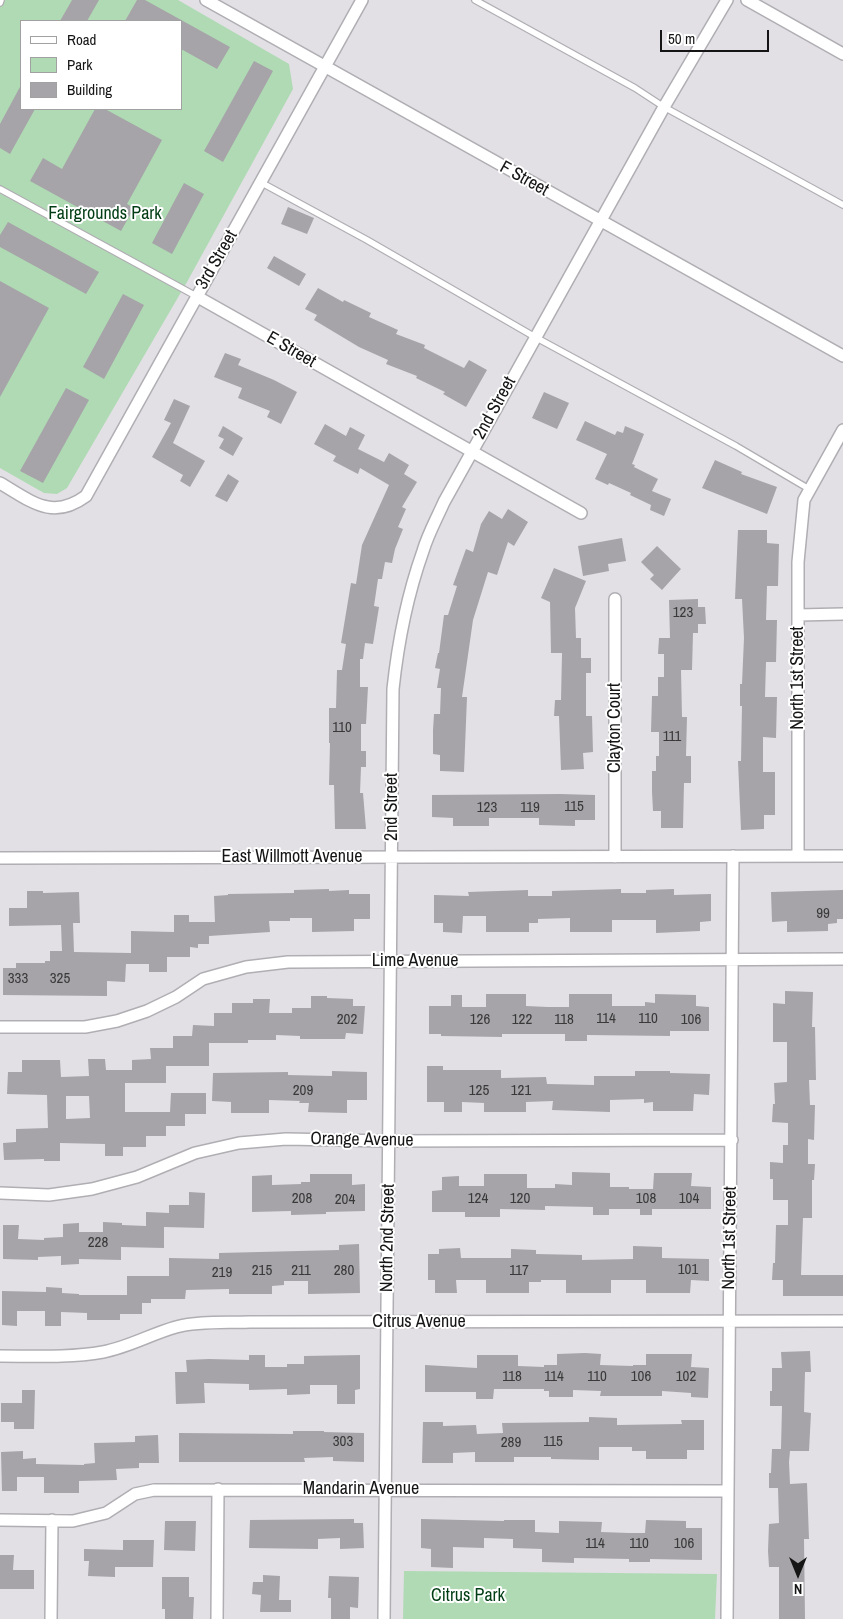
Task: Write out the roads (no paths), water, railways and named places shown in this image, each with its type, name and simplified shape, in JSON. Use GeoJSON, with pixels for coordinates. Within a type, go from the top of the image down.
{"type":"FeatureCollection","features":[{"type":"Feature","properties":{"kind":"street","name":"F Street"},"geometry":{"type":"LineString","coordinates":[[206,0],[843,356]]}},
{"type":"Feature","properties":{"kind":"street","name":"3rd Street"},"geometry":{"type":"LineString","coordinates":[[0,483],[46,507],[61,508],[74,504],[86,496],[196,296],[262,183],[362,0]]}},
{"type":"Feature","properties":{"kind":"street","name":"2nd Street"},"geometry":{"type":"LineString","coordinates":[[392,857],[393,689],[401,630],[423,549],[444,502],[471,452],[664,107],[728,0]]}},
{"type":"Feature","properties":{"kind":"street"},"geometry":{"type":"LineString","coordinates":[[747,0],[843,54]]}},
{"type":"Feature","properties":{"kind":"street","name":"E Street"},"geometry":{"type":"LineString","coordinates":[[196,296],[581,513]]}},
{"type":"Feature","properties":{"kind":"street"},"geometry":{"type":"LineString","coordinates":[[807,494],[843,430]]}},
{"type":"Feature","properties":{"kind":"street","name":"North 1st Street"},"geometry":{"type":"LineString","coordinates":[[798,856],[798,562],[807,494]]}},
{"type":"Feature","properties":{"kind":"street","name":"Clayton Court"},"geometry":{"type":"LineString","coordinates":[[615,599],[615,857]]}},
{"type":"Feature","properties":{"kind":"street"},"geometry":{"type":"LineString","coordinates":[[798,615],[843,614]]}},
{"type":"Feature","properties":{"kind":"street","name":"North 1st Street"},"geometry":{"type":"LineString","coordinates":[[727,1619],[733,856]]}},
{"type":"Feature","properties":{"kind":"street","name":"East Willmott Avenue"},"geometry":{"type":"LineString","coordinates":[[0,858],[843,856]]}},
{"type":"Feature","properties":{"kind":"street","name":"North 2nd Street"},"geometry":{"type":"LineString","coordinates":[[384,1619],[392,857]]}},
{"type":"Feature","properties":{"kind":"street","name":"Lime Avenue"},"geometry":{"type":"LineString","coordinates":[[0,1027],[86,1027],[117,1021],[147,1011],[176,997],[203,979],[246,967],[288,962],[843,959]]}},
{"type":"Feature","properties":{"kind":"street","name":"Orange Avenue"},"geometry":{"type":"LineString","coordinates":[[0,1194],[49,1196],[92,1190],[138,1177],[195,1153],[240,1143],[286,1139],[389,1141],[732,1140]]}},
{"type":"Feature","properties":{"kind":"street","name":"Citrus Avenue"},"geometry":{"type":"LineString","coordinates":[[0,1356],[91,1354],[129,1345],[164,1331],[191,1324],[249,1322],[843,1321]]}},
{"type":"Feature","properties":{"kind":"street"},"geometry":{"type":"LineString","coordinates":[[217,1619],[218,1489]]}},
{"type":"Feature","properties":{"kind":"street","name":"Mandarin Avenue"},"geometry":{"type":"LineString","coordinates":[[0,1520],[73,1521],[106,1513],[135,1494],[154,1490],[728,1491]]}},
{"type":"Feature","properties":{"kind":"street"},"geometry":{"type":"LineString","coordinates":[[51,1619],[52,1520]]}},
{"type":"Feature","properties":{"kind":"lane"},"geometry":{"type":"LineString","coordinates":[[475,0],[843,205]]}},
{"type":"Feature","properties":{"kind":"lane"},"geometry":{"type":"LineString","coordinates":[[262,183],[400,259],[535,337],[736,446],[807,494]]}},
{"type":"Feature","properties":{"kind":"lane","name":"E Street"},"geometry":{"type":"LineString","coordinates":[[0,189],[196,296]]}},
{"type":"Feature","properties":{"kind":"park label","name":"Fairgrounds Park"},"geometry":{"type":"Point","coordinates":[105,214]}},
{"type":"Feature","properties":{"kind":"park label","name":"Citrus Park"},"geometry":{"type":"Point","coordinates":[468,1596]}}]}
